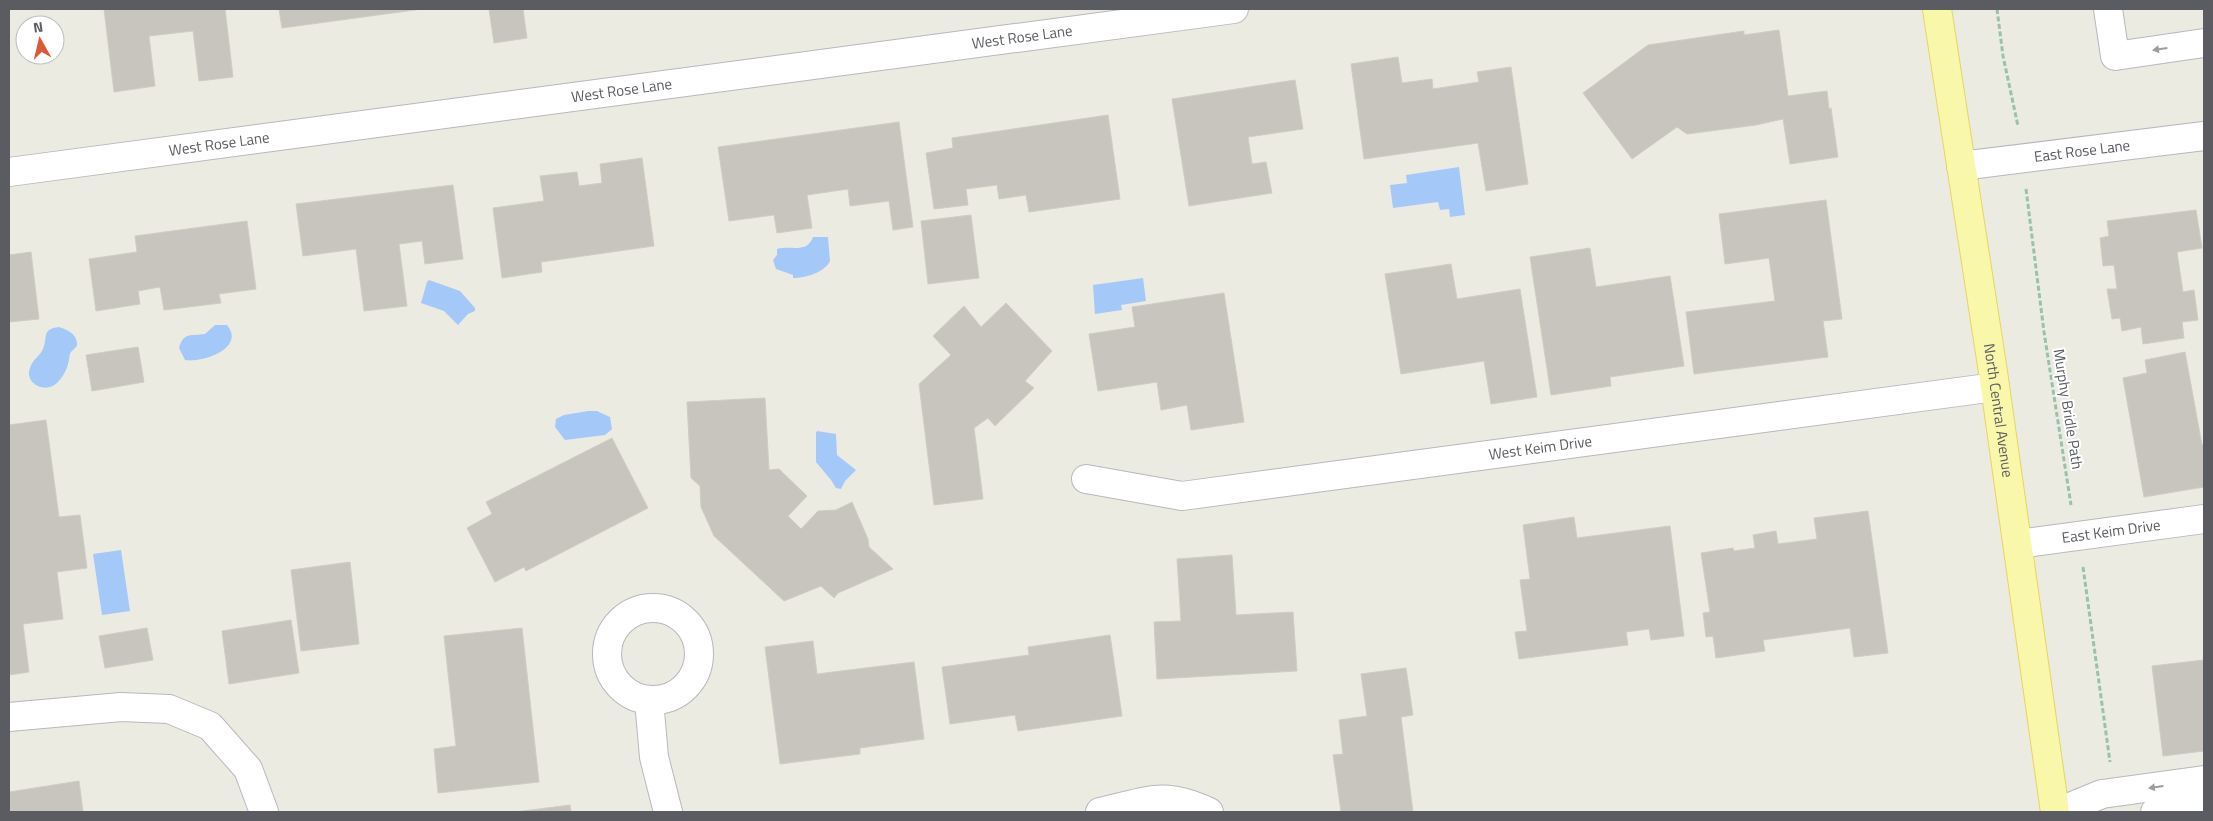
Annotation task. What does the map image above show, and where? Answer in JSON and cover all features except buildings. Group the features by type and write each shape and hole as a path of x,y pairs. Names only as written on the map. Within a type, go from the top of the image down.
{"main road":[{"name":"North Central Avenue","path":"1937,9 1996,387 2056,812"}],"street":[{"name":"West Rose Lane","path":"9,172 1234,9"},
{"path":"2108,9 2115,56 2204,42"},
{"name":"East Rose Lane","path":"1962,166 2204,136"},
{"name":"West Keim Drive","path":"1086,479 1182,496 1996,387"},
{"name":"East Keim Drive","path":"2018,544 2204,519"},
{"path":"649,700 654,757 668,812"},
{"path":"9,716 121,707 169,708 210,726 248,769 264,812"},
{"path":"2056,812 2102,794 2204,780"},
{"path":"1100,812 1157,798 1180,800 1209,812"},
{"path":"2155,812 2204,805"}],"path":[{"name":"Murphy Bridle Path","path":"1997,9 2003,56 2023,158 2044,332 2115,793"}],"water":[{"path":"1459,167 1465,215 1450,217 1449,209 1440,210 1438,202 1393,208 1390,185 1407,183 1406,175"},
{"path":"813,237 828,237 830,261 823,269 808,276 793,278 793,275 776,269 773,260 777,255 777,249 803,247"},
{"path":"1143,278 1146,301 1121,305 1122,310 1095,314 1093,285"},
{"path":"429,280 460,291 475,308 475,311 468,314 458,325 444,311 421,303"},
{"path":"215,325 227,325 231,333 231,341 227,347 202,359 185,360 179,348 183,339 189,336 205,334"},
{"path":"59,327 74,336 77,346 70,353 66,369 57,383 47,388 37,386 30,379 30,368 43,349 47,332"},
{"path":"597,411 610,417 612,429 605,435 565,440 555,427 556,419 564,415"},
{"path":"817,431 836,434 837,455 856,470 845,481 841,489 836,488 816,462"},
{"path":"121,550 130,611 102,615 93,554"}]}
